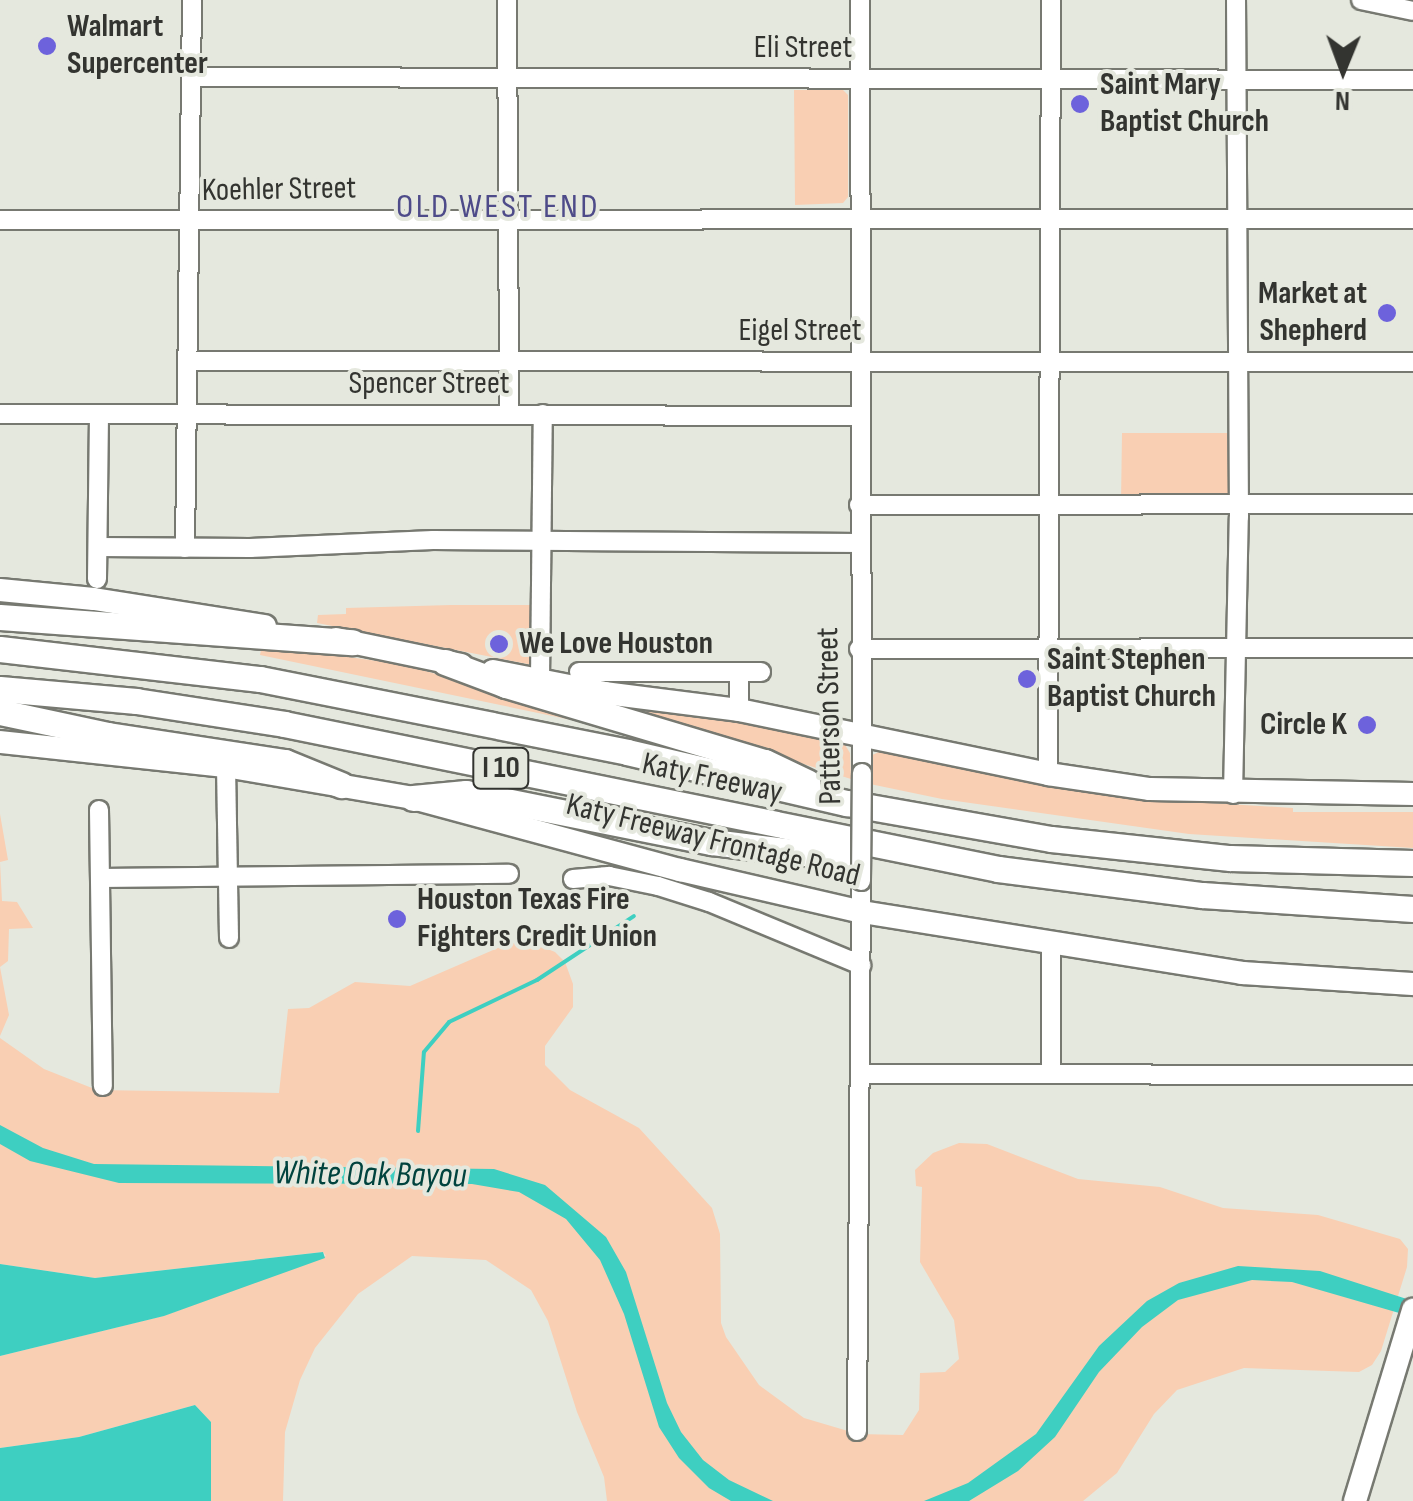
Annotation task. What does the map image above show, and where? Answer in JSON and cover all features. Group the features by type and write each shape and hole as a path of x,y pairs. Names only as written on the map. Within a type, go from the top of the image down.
{"highway":[{"path":"0,617 352,642"},
{"name":"Katy Freeway","path":"0,649 260,679 627,752 847,802 1050,839 1230,858 1413,863"},
{"path":"445,662 506,686 765,762 847,802"},
{"name":"Katy Freeway","path":"0,689 136,701 284,724 907,854 1202,895 1326,907 1413,909"},
{"path":"0,712 108,736 284,762 341,785"},
{"path":"413,798 466,793 730,844 802,854 907,854"}],"main road":[{"path":"0,590 131,605 352,642 540,680 740,710 1048,774 1150,789 1234,794 1413,794"},
{"name":"Katy Freeway Frontage Road","path":"0,742 226,766 413,798 680,870 862,912 1242,973 1413,984"},
{"path":"1355,1501 1413,1310"}],"street":[{"path":"184,548 192,0"},
{"path":"507,0 511,218 508,414"},
{"name":"Patterson Street","path":"857,1431 862,912 860,0"},
{"path":"1048,774 1052,505 1048,361 1050,0"},
{"path":"1234,794 1239,505 1236,0"},
{"path":"1361,0 1413,10"},
{"name":"Eli Street","path":"192,78 1413,80"},
{"name":"Koehler Street","path":"0,220 1413,219"},
{"name":"Eigel Street","path":"187,360 1413,362"},
{"name":"Spencer Street","path":"0,414 859,416"},
{"path":"540,680 543,414"},
{"path":"97,579 99,415"},
{"path":"859,505 1413,504"},
{"path":"98,548 433,540 860,543"},
{"path":"859,648 1413,648"},
{"path":"579,672 761,672"},
{"path":"739,672 740,710"},
{"path":"226,766 228,938"},
{"path":"98,810 103,1086"},
{"path":"100,878 508,874"},
{"path":"573,879 608,876 658,886 710,902 861,965"},
{"path":"1050,1074 1051,942"},
{"path":"860,1074 1413,1075"}],"shaded area":[{"path":"794,90 843,90 848,95 848,197 843,203 795,205"},
{"path":"1122,433 1234,433 1231,495 1121,501"},
{"path":"538,605 533,665 317,623 318,615 346,614 346,608"},
{"path":"262,645 406,665 615,729 260,655"},
{"path":"646,706 842,740 850,753 851,779 646,714"},
{"path":"879,752 1161,800 1293,808 1293,812 1413,812 1413,848 1189,834 942,799 870,784 870,756"},
{"path":"0,814 8,860 0,862"},
{"path":"0,862 2,901 17,902 33,928 9,929 8,961 0,967"},
{"path":"528,941 555,952 565,962 573,984 573,1007 545,1046 545,1065 570,1090 639,1128 712,1208 720,1234 721,1323 726,1337 759,1385 804,1418 858,1434 903,1435 919,1410 920,1373 945,1372 959,1359 954,1320 920,1262 922,1187 916,1186 915,1170 933,1153 959,1143 987,1144 1078,1179 1160,1187 1223,1208 1318,1215 1400,1239 1408,1249 1407,1267 1381,1351 1372,1365 1359,1372 1244,1368 1177,1390 1154,1414 1117,1473 1083,1501 607,1501 604,1477 577,1412 548,1321 531,1290 486,1260 412,1256 358,1294 315,1348 300,1380 285,1432 283,1501 211,1501 211,1422 195,1405 79,1437 0,1448 0,1356 163,1316 326,1256 323,1252 95,1278 0,1264 0,1038 44,1069 97,1090 279,1093 288,1009 309,1008 355,982 410,986 507,944"},
{"path":"0,967 9,1015 0,1036"}],"water":[{"name":"White Oak Bayou","path":"0,1125 43,1148 94,1164 494,1169 545,1185 606,1237 626,1272 667,1403 681,1432 703,1460 729,1480 773,1501 731,1501 709,1488 679,1458 659,1427 624,1314 600,1260 566,1219 519,1192 472,1184 119,1183 30,1161 0,1144"},
{"path":"323,1252 325,1258 164,1316 0,1356 0,1264 95,1278"},
{"path":"1238,1266 1320,1271 1413,1301 1413,1317 1292,1282 1252,1280 1178,1300 1142,1327 1099,1372 1055,1437 1018,1471 969,1501 924,1501 968,1483 1036,1434 1099,1346 1147,1301 1179,1283"},
{"path":"195,1405 211,1422 211,1501 0,1501 0,1448 79,1437"}],"waterway":[{"path":"418,1131 424,1052 449,1022 537,980 634,916"}],"place":[{"name":"Walmart Supercenter","path":"47,46"},
{"name":"Saint Mary Baptist Church","path":"1080,104"},
{"name":"Market at Shepherd","path":"1387,313"},
{"name":"We Love Houston","path":"499,644"},
{"name":"Saint Stephen Baptist Church","path":"1027,679"},
{"name":"Circle K","path":"1367,725"},
{"name":"Houston Texas Fire Fighters Credit Union","path":"397,919"}],"district":[{"name":"OLD WEST END","path":"498,207"}]}
